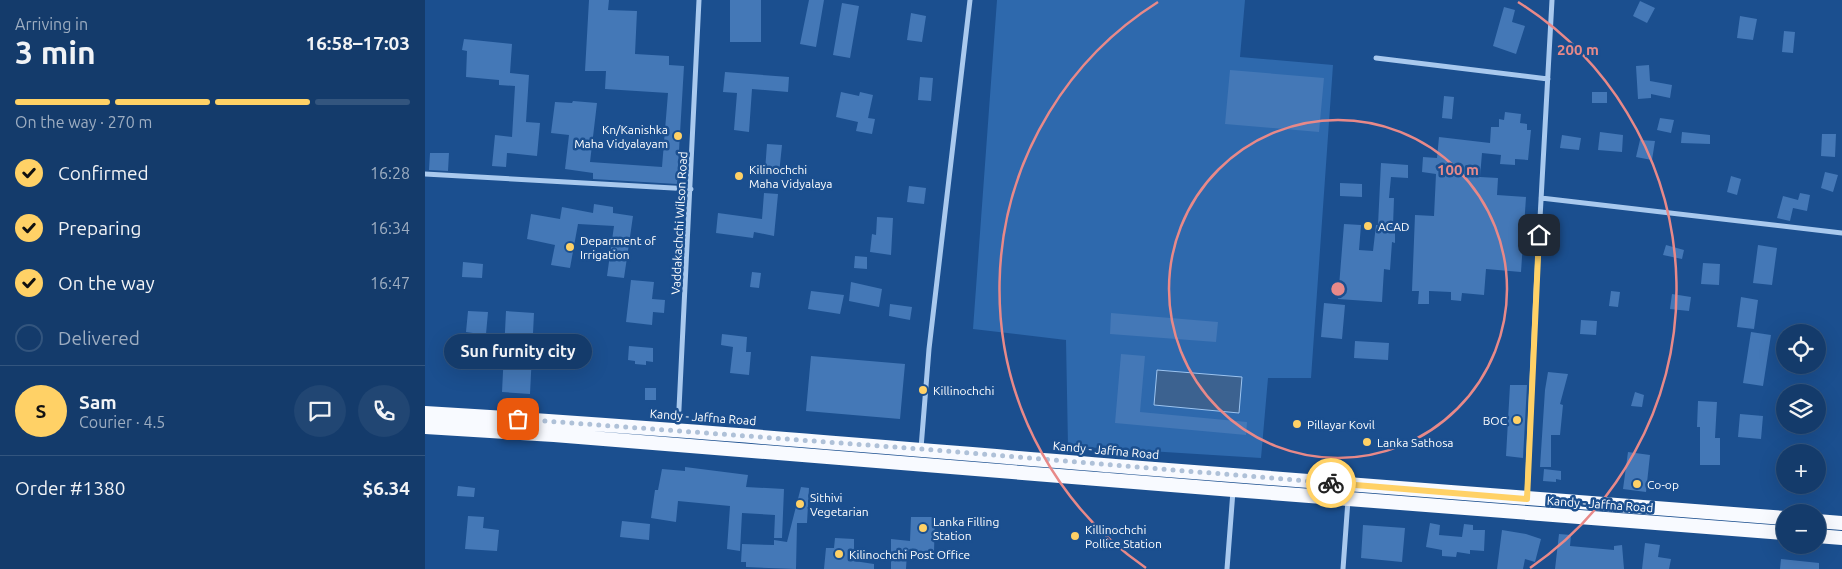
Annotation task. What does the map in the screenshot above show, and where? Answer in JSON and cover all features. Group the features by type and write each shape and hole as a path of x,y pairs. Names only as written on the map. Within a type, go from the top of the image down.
{"highway":[{"name":"Kandy - Jaffna Road","path":"425,413 678,430 1235,476 1776,517"},
{"name":"Kandy - Jaffna Road","path":"425,427 554,435 1348,500 1776,532"},
{"path":"1826,522 1842,523"},
{"path":"1826,537 1842,538"}],"street":[{"name":"Vaddakachchi Wilson Road","path":"677,446 699,0"},
{"path":"921,449 929,348 970,0"},
{"path":"1526,514 1552,0"},
{"path":"1376,58 1548,79"},
{"path":"425,174 691,189"},
{"path":"1541,198 1842,234"},
{"path":"1227,569 1235,476"},
{"path":"1343,569 1348,500"}],"shaded area":[{"path":"997,0 1245,0 1240,57 1333,65 1311,378 1268,378 1261,458 1068,446 1066,340 973,329"},
{"path":"1157,370 1242,377 1239,413 1154,405"}],"building":[{"path":"589,0 609,0 608,10 637,11 635,54 669,56 669,65 684,66 677,184 593,179 593,173 565,169 569,135 551,133 555,102 572,103 573,101 597,103 590,162 662,167 668,93 605,89 606,71 585,71"},
{"path":"730,0 761,0 761,42 730,42"},
{"path":"809,0 824,0 816,47 800,44"},
{"path":"1640,1 1655,8 1647,23 1633,16"},
{"path":"842,3 859,6 850,58 833,55"},
{"path":"1504,7 1515,10 1512,22 1525,26 1516,54 1493,46"},
{"path":"911,13 926,16 922,42 907,40"},
{"path":"1740,16 1757,19 1753,40 1737,38"},
{"path":"1784,31 1795,32 1793,53 1782,52"},
{"path":"464,39 512,44 510,73 529,75 526,122 540,123 537,156 507,153 506,167 492,166 495,135 512,137 515,86 499,85 499,80 466,77 467,51 462,50"},
{"path":"1649,65 1650,81 1672,85 1670,98 1651,94 1651,98 1638,99 1636,66"},
{"path":"1230,70 1324,78 1319,132 1225,124"},
{"path":"725,72 789,77 788,92 752,89 749,132 734,130 737,93 723,92"},
{"path":"920,77 933,78 931,101 918,100"},
{"path":"841,92 859,96 860,92 873,95 868,118 875,119 872,134 856,131 858,122 836,117"},
{"path":"1592,92 1607,92 1607,103 1592,103"},
{"path":"1444,96 1454,97 1452,119 1442,118"},
{"path":"1505,112 1521,114 1520,123 1527,124 1527,130 1531,130 1528,160 1515,159 1515,165 1500,164 1501,155 1482,153 1480,177 1498,178 1497,195 1526,197 1521,272 1486,269 1484,295 1462,293 1461,301 1451,300 1451,292 1429,291 1429,304 1418,304 1419,291 1412,291 1415,215 1434,216 1436,174 1422,172 1423,157 1437,158 1439,137 1490,143 1491,127 1499,127 1499,119 1504,120"},
{"path":"1660,118 1674,120 1671,133 1657,130"},
{"path":"1600,132 1623,135 1622,152 1598,150"},
{"path":"1682,132 1710,135 1710,144 1681,143"},
{"path":"1822,134 1836,134 1835,157 1821,156"},
{"path":"1562,135 1581,138 1579,150 1560,148"},
{"path":"1640,140 1655,141 1652,160 1636,157"},
{"path":"767,144 782,145 779,174 765,171"},
{"path":"430,153 449,153 448,171 429,170"},
{"path":"1381,163 1408,165 1408,178 1391,177 1389,198 1394,198 1393,226 1395,226 1395,243 1392,242 1390,270 1384,269 1382,302 1338,299 1344,224 1361,225 1359,250 1373,251 1376,225 1378,225"},
{"path":"1825,172 1838,175 1833,192 1821,188"},
{"path":"1731,176 1741,179 1737,195 1727,192"},
{"path":"1340,183 1362,184 1362,197 1340,196"},
{"path":"909,186 926,188 924,204 907,202"},
{"path":"764,193 778,194 774,236 754,232 753,238 716,233 718,213 762,219"},
{"path":"1800,193 1810,195 1807,211 1793,208 1790,221 1777,218 1783,196 1798,200"},
{"path":"594,204 613,207 613,213 633,216 624,278 607,276 614,226 578,224 570,268 551,265 555,245 527,239 531,214 560,219 562,207 593,213"},
{"path":"877,217 893,218 891,255 870,252 872,234 876,235"},
{"path":"1666,245 1684,250 1682,259 1663,255"},
{"path":"1758,245 1777,248 1772,285 1753,283"},
{"path":"855,256 867,257 867,269 854,268"},
{"path":"463,262 483,264 482,278 462,277"},
{"path":"1703,263 1720,264 1719,285 1701,284"},
{"path":"752,272 761,273 759,288 750,287"},
{"path":"631,280 654,282 652,299 665,300 664,313 653,312 652,325 626,322"},
{"path":"851,282 882,289 879,307 849,301"},
{"path":"811,291 844,295 840,314 808,309"},
{"path":"1611,291 1620,292 1618,307 1609,306"},
{"path":"1672,294 1691,297 1689,311 1670,309"},
{"path":"1741,297 1758,300 1754,329 1737,327"},
{"path":"1324,303 1345,305 1342,339 1321,337"},
{"path":"890,304 912,307 910,320 889,316"},
{"path":"468,311 488,312 486,334 482,334 482,340 473,339 473,333 466,332"},
{"path":"506,311 534,313 530,394 502,392"},
{"path":"1111,313 1218,322 1216,342 1110,334"},
{"path":"1581,320 1597,321 1596,335 1580,334"},
{"path":"1751,332 1771,335 1763,386 1743,383"},
{"path":"722,334 747,337 746,352 751,352 749,375 730,373 733,347 721,345"},
{"path":"1355,341 1389,343 1388,360 1354,358"},
{"path":"629,346 653,348 653,362 646,361 646,365 635,364 635,361 628,360"},
{"path":"447,348 459,349 459,360 446,359"},
{"path":"1121,354 1145,356 1140,412 1247,422 1246,435 1115,423"},
{"path":"811,356 905,364 900,419 806,411"},
{"path":"1548,372 1568,374 1560,404 1563,405 1560,435 1551,435 1551,467 1540,467 1545,390"},
{"name":"BOC","path":"1510,385 1527,385 1523,458 1506,456"},
{"path":"645,388 656,388 656,400 645,400"},
{"path":"1635,392 1644,395 1642,407 1631,406"},
{"path":"1698,401 1717,402 1715,438 1720,438 1720,465 1700,465 1700,427 1697,427"},
{"path":"1740,414 1763,416 1761,439 1738,437"},
{"path":"1628,452 1650,455 1646,492 1623,489"},
{"path":"685,467 748,475 746,487 784,489 782,538 774,538 775,515 742,513 740,551 727,549 730,506 678,501 676,522 651,518 655,490 658,490 662,469 685,471"},
{"path":"1544,469 1561,471 1561,480 1556,479 1556,482 1543,481"},
{"path":"458,486 475,488 474,497 457,496"},
{"path":"801,487 809,488 807,523 797,523 796,569 746,567 746,562 741,562 742,544 774,545 774,540 787,542"},
{"path":"468,516 484,517 483,528 499,530 497,551 465,549"},
{"name":"Lanka Filling Station","path":"911,517 935,517 934,552 907,552 906,569 891,569 891,539 910,541"},
{"path":"622,521 650,524 649,540 620,537"},
{"path":"1430,523 1440,525 1439,535 1462,537 1464,524 1473,525 1473,530 1485,530 1484,551 1470,550 1470,554 1457,552 1456,557 1442,556 1442,550 1426,547"},
{"path":"1363,525 1405,528 1402,562 1361,558"},
{"path":"1502,530 1541,539 1535,562 1525,559 1523,569 1497,569"},
{"path":"1559,534 1571,535 1570,546 1614,550 1614,546 1622,545 1624,569 1555,569"},
{"name":"Kilinochchi Post Office","path":"835,538 854,539 854,561 874,564 874,569 824,569 826,548 834,548"},
{"path":"1645,543 1660,545 1658,557 1671,559 1669,569 1642,569"},
{"path":"1781,559 1819,563 1819,569 1780,569"}],"way so far":[{"path":"518,419 921,449 1331,483"}],"place":[{"name":"Kn/Kanishka Maha Vidyalayam","path":"678,136"},
{"name":"Kilinochchi Maha Vidyalaya","path":"739,176"},
{"name":"ACAD","path":"1368,226"},
{"name":"Deparment of Irrigation","path":"570,247"},
{"name":"Killinochchi","path":"923,390"},
{"name":"Sun furnity city","path":"518,419"},
{"name":"BOC","path":"1517,420"},
{"name":"Pillayar Kovil","path":"1297,424"},
{"name":"Lanka Sathosa","path":"1367,442"},
{"name":"Co-op","path":"1637,484"},
{"name":"Sithivi Vegetarian","path":"800,504"},
{"name":"Lanka Filling Station","path":"923,528"},
{"name":"Killinochchi Pollice Station","path":"1075,536"},
{"name":"Kilinochchi Post Office","path":"839,554"}],"route":[{"path":"1331,483 1527,499 1539,235"}]}
